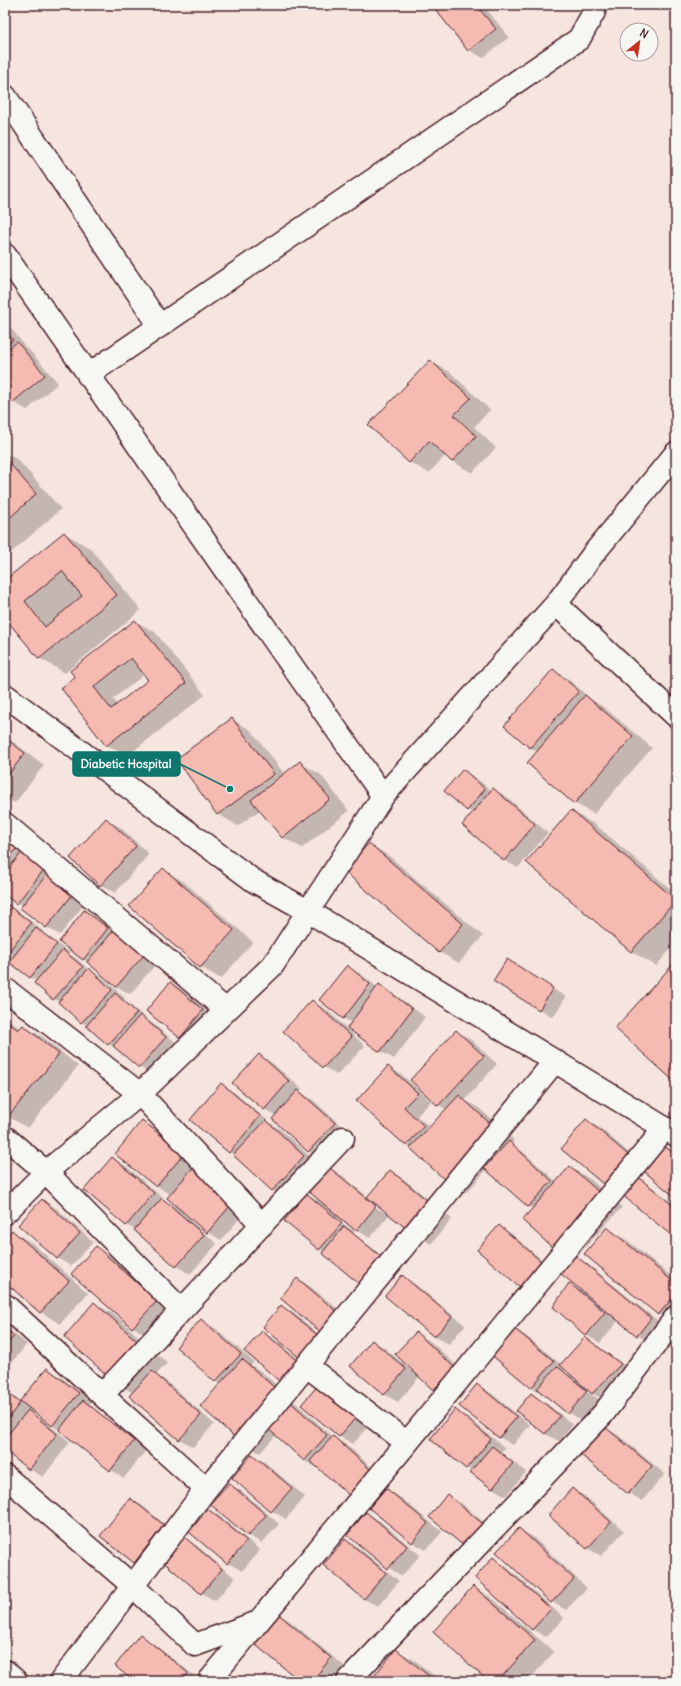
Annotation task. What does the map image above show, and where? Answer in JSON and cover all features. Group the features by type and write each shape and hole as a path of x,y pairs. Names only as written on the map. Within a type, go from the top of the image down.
{"street":[{"path":"88,375 578,39 594,12 592,5"},
{"path":"5,96 160,326"},
{"path":"5,255 382,796"},
{"path":"5,1213 46,1172 140,1094 273,965 382,796 556,604 594,554 676,454"},
{"path":"556,604 676,716"},
{"path":"5,695 254,881 308,911 670,1131 209,1681"},
{"path":"5,824 226,1010"},
{"path":"5,989 140,1094 262,1225"},
{"path":"61,1681 206,1489 555,1061"},
{"path":"5,1137 46,1172 181,1310"},
{"path":"102,1395 343,1138"},
{"path":"5,1305 206,1489"},
{"path":"348,1681 603,1414 676,1317"},
{"path":"307,1366 407,1443"},
{"path":"5,1476 133,1586 195,1644 259,1622"},
{"path":"5,1671 16,1681"}],"building":[{"path":"432,5 476,5 496,29 468,51"},
{"path":"5,329 13,340 5,345"},
{"path":"17,342 45,375 12,403 5,395 5,352"},
{"path":"430,360 471,398 454,415 476,436 452,462 429,441 409,463 368,425"},
{"path":"5,458 36,494 5,522"},
{"path":"64,532 117,595 39,659 5,618 5,580"},
{"path":"62,571 82,596 45,627 25,601"},
{"path":"135,620 186,683 106,746 61,688 75,677 70,671","holes":["131,658 148,680 111,709 94,687"]},
{"path":"553,669 579,691 530,748 504,726"},
{"path":"585,695 633,736 574,804 527,763"},
{"path":"232,718 274,774 217,815 176,759"},
{"path":"5,738 25,753 5,779"},
{"path":"300,761 330,799 282,838 251,800"},
{"path":"463,769 485,789 467,811 444,791"},
{"path":"493,788 535,824 504,861 462,825"},
{"path":"571,810 676,900 631,952 526,862"},
{"path":"106,818 136,846 100,886 70,858"},
{"path":"5,836 18,847 5,861"},
{"path":"369,843 463,924 439,953 344,871"},
{"path":"22,852 44,870 16,904 5,895 5,873"},
{"path":"163,868 234,930 200,968 129,906"},
{"path":"48,873 73,894 46,928 20,908"},
{"path":"8,905 31,923 5,956 5,909"},
{"path":"84,910 108,928 83,960 59,942"},
{"path":"36,928 57,944 30,978 9,962"},
{"path":"114,930 143,956 116,987 87,962"},
{"path":"63,950 83,967 53,1000 34,983"},
{"path":"507,959 553,988 539,1010 493,981"},
{"path":"676,961 676,1083 615,1028"},
{"path":"347,965 370,984 343,1019 319,1000"},
{"path":"89,968 112,990 81,1023 58,1002"},
{"path":"170,982 203,1010 180,1038 146,1011"},
{"path":"379,984 412,1009 380,1052 347,1028"},
{"path":"115,993 137,1013 108,1045 86,1026"},
{"path":"312,1000 352,1037 323,1068 283,1031"},
{"path":"140,1015 166,1037 139,1068 113,1046"},
{"path":"5,1020 18,1030 23,1025 59,1054 7,1118 5,1116"},
{"path":"456,1030 484,1056 438,1106 410,1080"},
{"path":"259,1054 289,1081 264,1110 232,1083"},
{"path":"388,1066 418,1093 404,1107 424,1126 406,1146 356,1101"},
{"path":"221,1083 260,1116 229,1153 190,1120"},
{"path":"298,1090 335,1123 308,1152 272,1119"},
{"path":"459,1095 495,1128 446,1181 410,1148"},
{"path":"586,1119 633,1159 608,1188 561,1149"},
{"path":"142,1120 184,1154 156,1187 115,1154"},
{"path":"266,1120 304,1156 272,1191 233,1155"},
{"path":"509,1141 552,1181 528,1207 484,1168"},
{"path":"659,1142 676,1155 676,1198 639,1167"},
{"path":"112,1157 154,1193 126,1226 84,1190"},
{"path":"196,1164 237,1198 207,1233 167,1198"},
{"path":"570,1166 602,1195 554,1249 522,1220"},
{"path":"329,1167 376,1206 356,1231 308,1191"},
{"path":"390,1170 439,1210 417,1237 367,1197"},
{"path":"637,1176 676,1208 676,1232 672,1236 621,1194"},
{"path":"306,1193 342,1223 319,1250 284,1221"},
{"path":"162,1198 204,1235 176,1267 134,1230"},
{"path":"42,1199 80,1233 57,1259 18,1225"},
{"path":"499,1225 543,1263 521,1288 477,1250"},
{"path":"344,1226 385,1260 363,1287 322,1253"},
{"path":"607,1227 676,1284 676,1294 658,1315 584,1254"},
{"path":"12,1230 69,1281 40,1313 5,1282 5,1238"},
{"path":"96,1246 157,1301 132,1328 71,1274"},
{"path":"575,1255 651,1318 637,1336 560,1273"},
{"path":"402,1275 452,1317 434,1337 385,1296"},
{"path":"297,1278 342,1316 325,1336 280,1298"},
{"path":"569,1283 605,1312 586,1336 553,1307"},
{"path":"94,1302 148,1351 118,1385 64,1337"},
{"path":"281,1305 321,1338 302,1360 263,1327"},
{"path":"201,1319 241,1354 215,1382 176,1347"},
{"path":"511,1326 554,1361 531,1388 489,1353"},
{"path":"5,1329 14,1336 5,1346"},
{"path":"262,1331 300,1363 283,1384 244,1351"},
{"path":"416,1332 455,1368 433,1390 395,1354"},
{"path":"585,1337 621,1364 592,1394 560,1365"},
{"path":"372,1340 406,1369 384,1395 350,1366"},
{"path":"242,1359 283,1395 240,1442 200,1406"},
{"path":"557,1366 587,1391 568,1414 537,1389"},
{"path":"47,1368 79,1393 52,1426 20,1401"},
{"path":"152,1371 201,1415 179,1440 129,1396"},
{"path":"320,1383 358,1415 339,1437 301,1405"},
{"path":"477,1384 517,1417 499,1438 459,1406"},
{"path":"5,1391 20,1403 5,1422"},
{"path":"531,1393 560,1416 545,1434 516,1411"},
{"path":"287,1399 327,1435 304,1461 264,1425"},
{"path":"83,1400 134,1441 110,1471 59,1430"},
{"path":"455,1409 491,1439 466,1469 430,1439"},
{"path":"28,1410 57,1434 29,1470 5,1451 5,1438"},
{"path":"604,1426 652,1466 628,1494 580,1454"},
{"path":"333,1436 372,1471 350,1496 310,1461"},
{"path":"492,1446 513,1463 492,1489 470,1472"},
{"path":"252,1454 292,1488 271,1512 232,1478"},
{"path":"229,1483 266,1515 248,1536 210,1504"},
{"path":"386,1488 428,1523 412,1543 369,1508"},
{"path":"572,1488 611,1522 587,1549 548,1515"},
{"path":"447,1494 483,1524 465,1547 429,1517"},
{"path":"130,1498 164,1525 134,1563 100,1536"},
{"path":"208,1509 247,1541 227,1564 189,1532"},
{"path":"366,1512 407,1546 388,1569 347,1535"},
{"path":"519,1528 574,1579 551,1603 496,1552"},
{"path":"182,1535 222,1569 201,1594 161,1560"},
{"path":"345,1539 386,1573 364,1599 323,1565"},
{"path":"493,1557 551,1609 532,1630 475,1578"},
{"path":"473,1586 535,1640 498,1681 488,1681 433,1632"},
{"path":"276,1612 331,1658 312,1681 300,1681 252,1642"},
{"path":"140,1634 188,1673 182,1681 133,1681 115,1666"},
{"path":"396,1649 435,1681 370,1681"}],"place":[{"name":"Diabetic Hospital","path":"230,789"}]}
